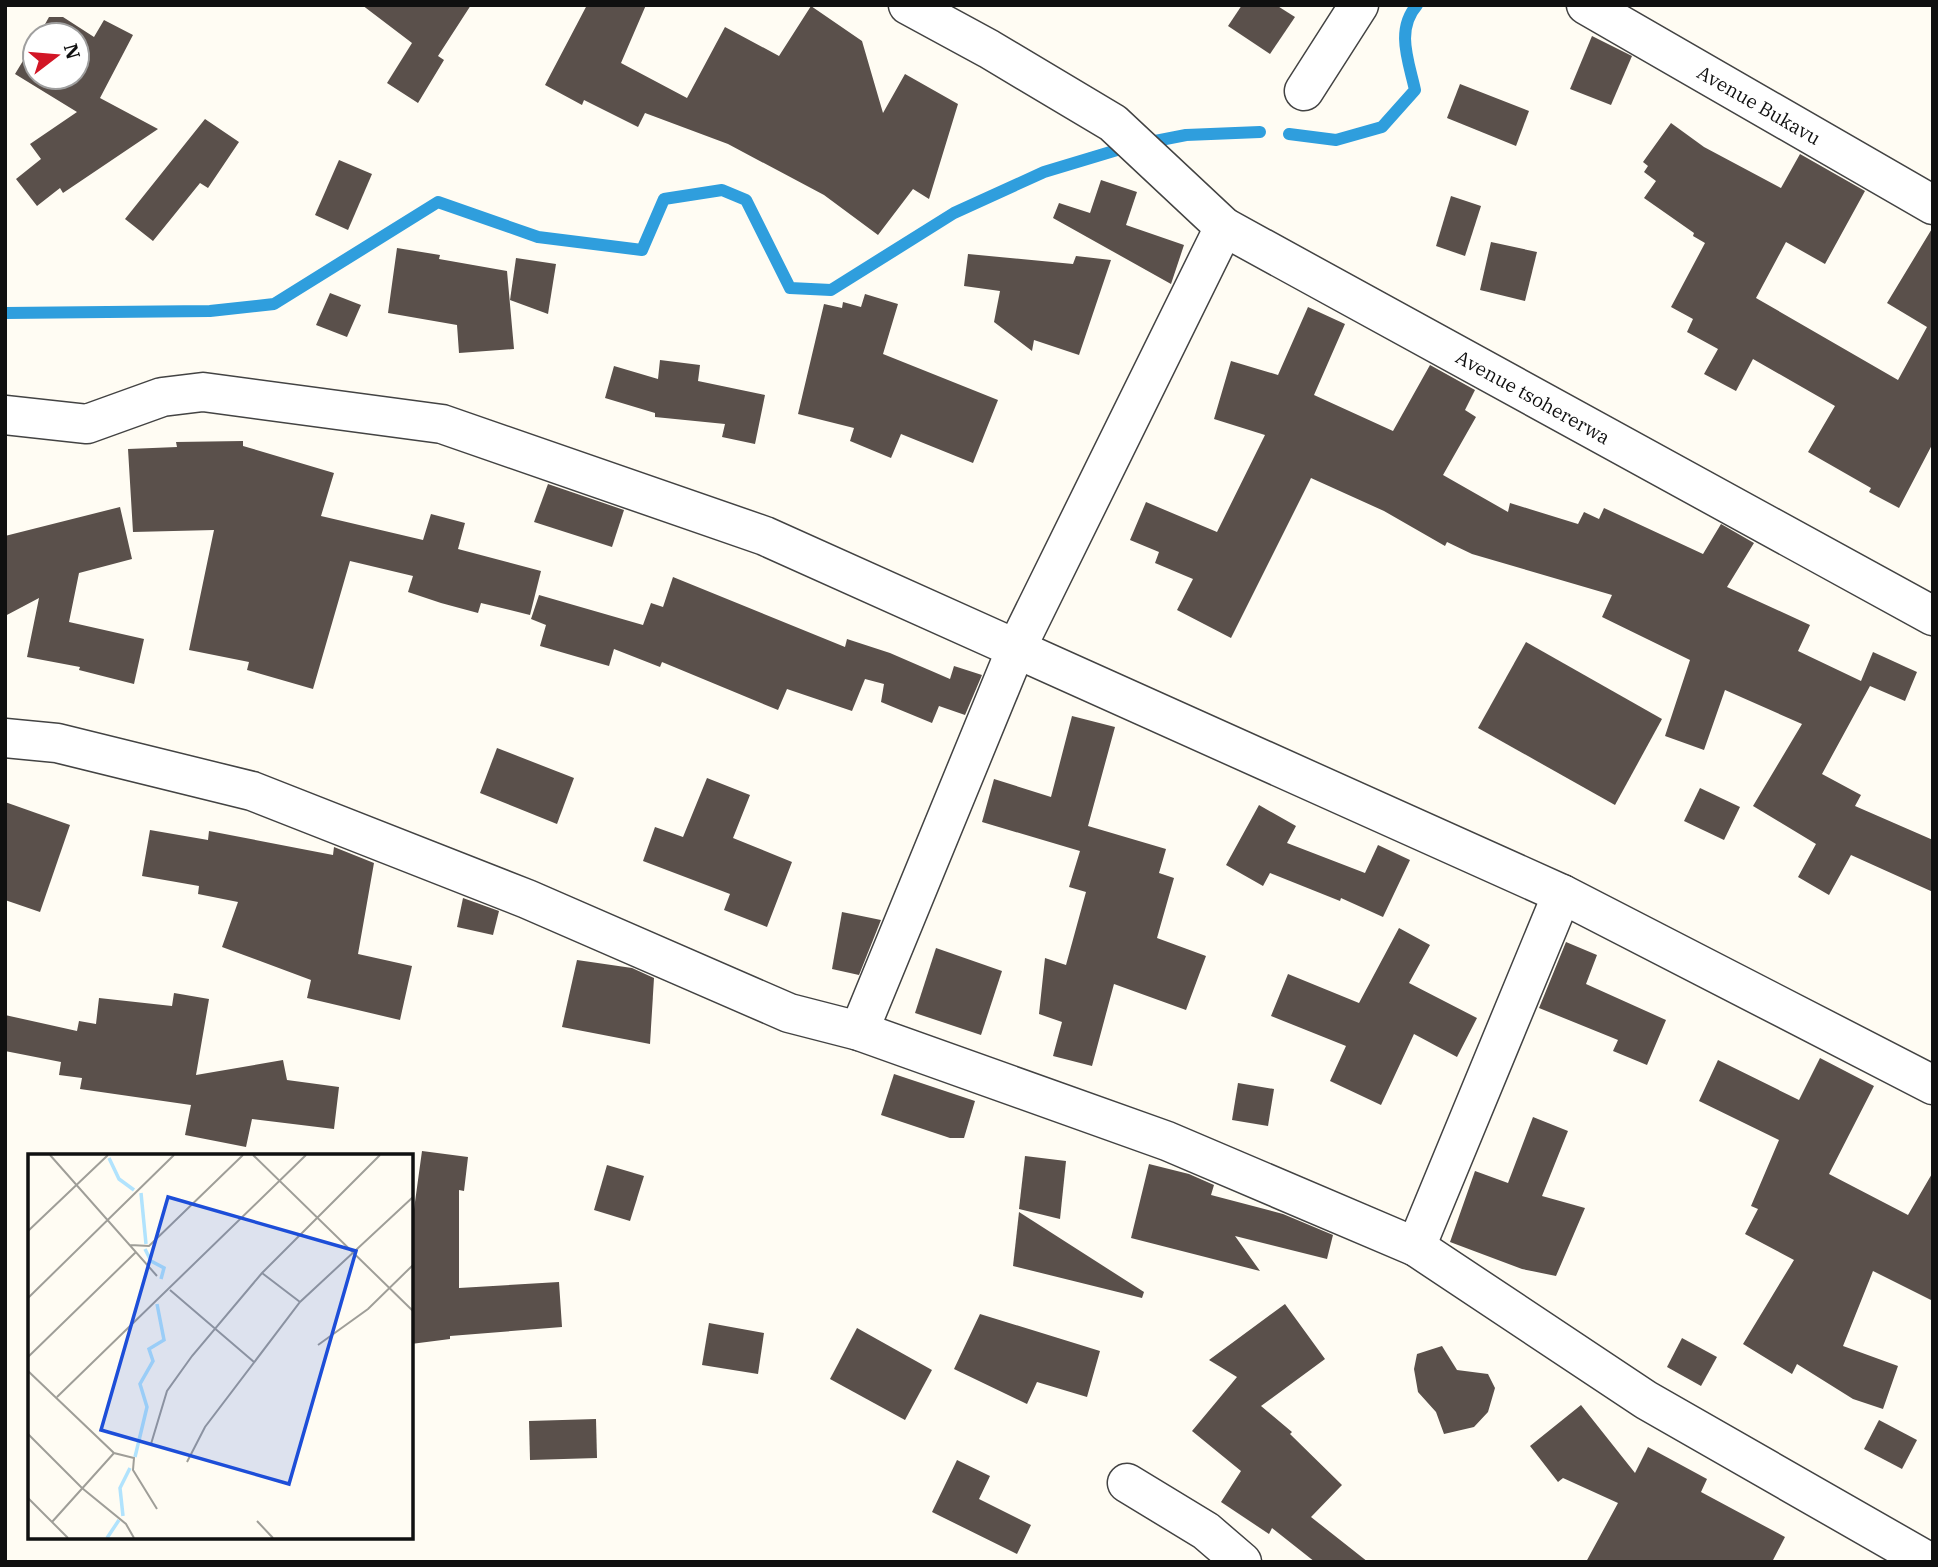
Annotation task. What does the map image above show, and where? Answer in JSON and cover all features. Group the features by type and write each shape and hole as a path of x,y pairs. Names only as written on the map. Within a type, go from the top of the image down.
{"street":[{"name":"Avenue tsohererwa","path":"908,5 1122,130 1224,227 1933,616"},
{"path":"1304,91 1359,5"},
{"name":"Avenue Bukavu","path":"1586,5 1933,205"},
{"path":"859,1031 1016,649 1224,227"},
{"path":"5,415 87,424 162,397 203,393 442,424 765,536 1562,894 1933,1085"},
{"path":"5,738 57,743 252,791 527,899 789,1013 859,1031 1167,1141 1416,1247 1646,1400 1926,1554"},
{"path":"1416,1247 1562,894"},
{"path":"1127,1483 1206,1531 1242,1562"}],"building":[{"path":"362,5 471,5 438,56 444,60 418,103 387,83 412,43"},
{"path":"587,5 646,5 621,63 687,98 725,27 779,56 811,6 862,41 883,113 905,74 958,104 929,199 913,189 878,235 824,195 728,144 645,113 638,127 584,100 582,105 545,85"},
{"path":"1242,5 1276,5 1295,17 1270,54 1228,26"},
{"path":"49,17 63,17 69,21 47,21"},
{"path":"104,20 133,35 100,98 158,129 63,193 60,188 37,206 16,179 41,159 30,144 77,112 43,91 91,91 91,35 94,37"},
{"path":"1592,36 1632,56 1611,105 1570,89"},
{"path":"21,64 21,78 15,74"},
{"path":"1460,84 1529,111 1516,146 1447,118"},
{"path":"205,119 239,142 208,188 200,183 153,241 125,219"},
{"path":"1671,123 1704,147 1781,188 1800,154 1865,191 1825,264 1786,242 1756,298 1898,380 1927,327 1887,303 1933,227 1933,443 1899,508 1869,492 1871,488 1808,452 1835,406 1753,359 1736,391 1704,374 1718,349 1687,332 1693,319 1671,307 1705,243 1644,198 1656,181 1644,172 1648,166 1643,162"},
{"path":"339,160 372,174 348,230 315,215"},
{"path":"1101,180 1137,192 1126,225 1184,245 1171,284 1053,218 1059,203 1090,213"},
{"path":"1451,196 1481,206 1465,256 1436,246"},
{"path":"1491,242 1537,252 1525,301 1480,290"},
{"path":"397,248 440,255 439,259 507,271 514,349 459,353 457,325 388,313"},
{"path":"968,254 1073,264 1076,256 1111,260 1079,355 1034,340 1032,351 994,322 1000,291 964,286"},
{"path":"516,258 556,264 548,314 510,300"},
{"path":"330,293 361,305 347,337 316,325"},
{"path":"865,294 898,304 883,354 998,400 973,463 901,434 891,458 850,441 854,428 798,414 824,304 842,308 843,302 861,307"},
{"path":"1308,307 1345,324 1314,395 1393,431 1430,365 1475,390 1465,410 1476,417 1443,475 1508,512 1510,503 1578,524 1584,512 1599,519 1604,508 1703,554 1721,524 1754,543 1727,587 1810,625 1798,651 1861,681 1873,652 1917,672 1905,701 1870,686 1822,774 1861,795 1855,806 1933,840 1933,892 1851,855 1829,895 1798,877 1816,844 1753,806 1802,724 1725,690 1704,750 1665,736 1690,660 1602,617 1612,595 1472,554 1447,542 1445,546 1384,511 1311,478 1231,638 1177,610 1193,579 1155,563 1159,552 1130,540 1146,502 1217,532 1265,435 1214,419 1231,361 1278,375"},
{"path":"660,360 700,365 698,381 765,395 755,444 722,437 725,424 655,417 655,413 605,398 614,366 658,379"},
{"path":"243,441 243,446 334,473 321,516 423,540 431,514 465,523 458,549 541,571 530,615 481,603 478,613 441,603 408,592 413,576 350,561 313,689 247,670 249,662 189,650 214,530 133,532 128,449 177,447 176,442"},
{"path":"548,484 624,510 612,547 534,522"},
{"path":"120,507 132,559 79,573 69,622 144,639 134,684 79,670 80,667 27,657 39,598 5,616 5,536"},
{"path":"673,577 845,647 847,639 890,653 950,679 954,666 982,675 965,715 939,706 932,723 881,702 884,684 865,679 852,711 787,689 778,710 662,662 660,667 614,649 609,666 540,646 546,625 531,619 539,595 643,625 651,603 663,607"},
{"path":"1526,642 1662,719 1615,805 1478,728"},
{"path":"1072,716 1115,727 1088,826 1166,849 1159,873 1174,878 1157,938 1206,956 1186,1010 1114,984 1092,1066 1053,1056 1062,1022 1039,1014 1045,958 1066,965 1086,892 1069,887 1080,851 982,822 994,779 1051,797"},
{"path":"497,748 574,778 557,824 480,793"},
{"path":"707,778 750,795 733,838 792,862 767,927 724,910 730,894 643,861 655,827 683,837"},
{"path":"1700,788 1740,807 1724,840 1684,821"},
{"path":"5,802 70,825 40,912 5,900"},
{"path":"1259,805 1296,826 1287,843 1365,873 1378,845 1410,860 1383,917 1341,898 1340,901 1270,873 1263,886 1226,865"},
{"path":"150,830 208,840 209,831 333,855 334,847 374,863 358,954 412,966 400,1020 307,998 311,980 222,947 238,902 198,894 199,886 142,876"},
{"path":"463,898 499,911 493,935 457,927"},
{"path":"842,912 881,920 859,975 832,969"},
{"path":"1399,928 1430,945 1409,983 1477,1018 1457,1057 1414,1034 1381,1105 1330,1081 1346,1046 1271,1016 1288,974 1359,1003"},
{"path":"1566,942 1597,955 1586,984 1666,1020 1647,1065 1613,1051 1618,1040 1539,1008"},
{"path":"936,948 1002,971 981,1035 915,1013"},
{"path":"577,960 632,968 654,978 650,1044 562,1027"},
{"path":"174,993 209,999 196,1075 283,1060 287,1080 339,1087 334,1129 252,1119 246,1147 185,1135 191,1105 80,1089 82,1078 59,1075 61,1062 5,1051 5,1015 77,1031 79,1021 96,1024 99,998 172,1006"},
{"path":"1820,1058 1874,1086 1829,1174 1908,1215 1933,1172 1933,1301 1873,1271 1843,1346 1898,1366 1883,1409 1853,1399 1797,1364 1792,1374 1743,1344 1794,1260 1745,1234 1758,1209 1751,1206 1779,1140 1699,1101 1718,1060 1799,1100"},
{"path":"894,1074 975,1101 964,1138 950,1138 881,1115"},
{"path":"1238,1083 1274,1089 1268,1126 1232,1120"},
{"path":"1533,1117 1568,1131 1542,1196 1585,1208 1556,1276 1522,1269 1450,1242 1475,1171 1508,1183"},
{"path":"422,1151 468,1157 464,1191 459,1190 459,1288 559,1282 562,1327 450,1336 450,1339 413,1344 413,1216"},
{"path":"1025,1156 1066,1161 1060,1219 1019,1209"},
{"path":"1149,1164 1189,1174 1214,1185 1211,1195 1283,1214 1333,1235 1327,1259 1235,1236 1260,1271 1131,1238"},
{"path":"607,1165 644,1176 630,1221 594,1210"},
{"path":"1019,1212 1144,1292 1142,1298 1013,1266"},
{"path":"1285,1304 1325,1359 1261,1406 1292,1432 1290,1434 1342,1485 1311,1517 1368,1562 1315,1562 1272,1528 1269,1534 1221,1502 1241,1471 1192,1431 1237,1377 1209,1360"},
{"path":"980,1314 1100,1351 1087,1397 1037,1382 1027,1404 954,1369"},
{"path":"709,1323 764,1333 758,1374 702,1365"},
{"path":"857,1328 932,1370 905,1420 830,1379"},
{"path":"1682,1338 1717,1357 1701,1386 1667,1367"},
{"path":"1442,1346 1457,1370 1488,1374 1495,1388 1488,1412 1474,1427 1444,1434 1436,1412 1418,1392 1414,1369 1417,1354"},
{"path":"1581,1405 1635,1473 1648,1447 1707,1479 1701,1492 1785,1537 1772,1562 1586,1562 1618,1503 1563,1478 1558,1482 1530,1446"},
{"path":"596,1419 597,1458 530,1460 529,1421"},
{"path":"1879,1420 1917,1440 1902,1469 1864,1449"},
{"path":"957,1460 990,1476 979,1499 1031,1525 1017,1554 932,1512"}],"waterway":[{"path":"1289,134 1336,140 1382,127 1415,90 1405,35 1410,15 1417,5"},
{"path":"1145,143 1186,135 1260,132"},
{"path":"5,313 210,311 274,304 438,202 538,237 642,250 664,199 722,190 746,200 790,288 831,290 954,213 1044,172 1127,147"}]}
